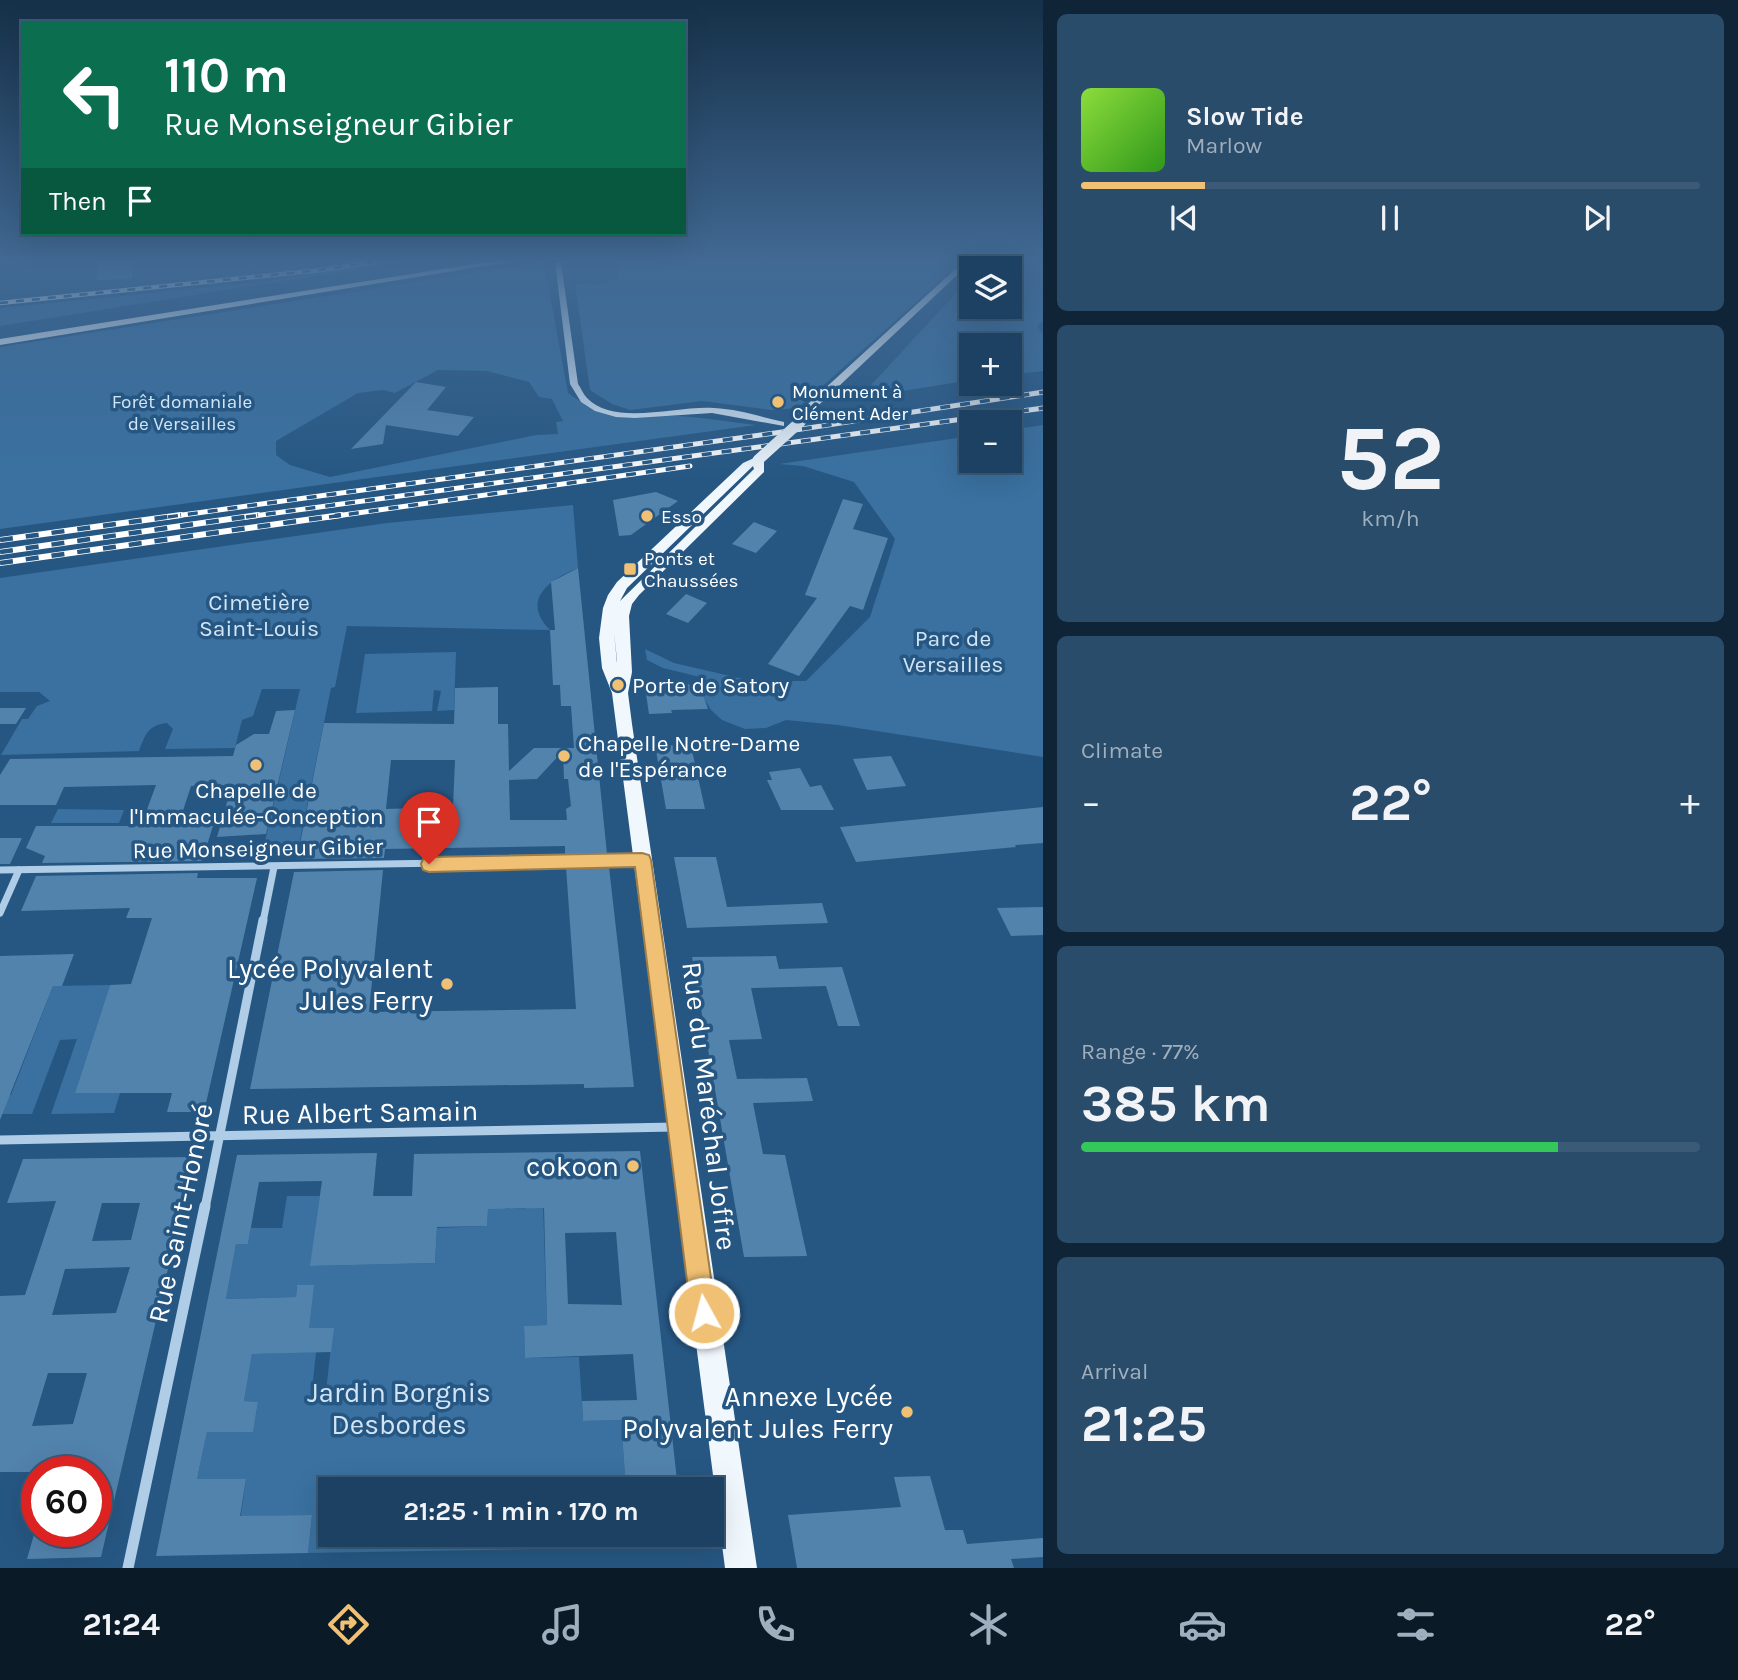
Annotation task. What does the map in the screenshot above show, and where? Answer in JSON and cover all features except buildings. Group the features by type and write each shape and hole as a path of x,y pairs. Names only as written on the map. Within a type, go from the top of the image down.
{"highway":[{"path":"0,342 43,335"}],"main road":[{"path":"801,421 802,416 889,335"},
{"path":"801,421 816,414 900,335"},
{"name":"Rue du Maréchal Joffre","path":"741,1568 620,693 626,680 622,621 624,606 634,592 760,470 758,460 801,421"}],"street":[{"path":"568,335 574,384 582,399 590,405 621,415 710,410 781,424"},
{"name":"Rue Monseigneur Gibier","path":"0,870 642,860"},
{"name":"Rue Saint-Honoré","path":"128,1568 220,1138 274,867"},
{"path":"0,913 19,870"},
{"name":"Rue Albert Samain","path":"0,1140 220,1138 680,1127"}],"green space":[{"name":"Forêt domaniale de Versailles","path":"76,335 557,335 568,393 596,409 620,415 685,417 756,425 0,529 0,347","holes":["438,370 487,371 529,382 539,397 552,399 563,421 556,422 558,434 536,435 330,477 290,465 276,455 276,441 358,393 383,390 395,393"]},
{"path":"582,335 879,335 798,408 771,410 702,401 630,410 612,404 590,390"},
{"path":"917,335 959,335 959,382 859,398"},
{"path":"1022,335 1043,335 1043,371 1022,374"},
{"name":"Parc de Versailles","path":"1043,425 1043,757 838,725 786,720 766,728 745,729 722,720 711,710 701,694 700,677 663,668 647,660 645,649 674,663 752,681 806,681 870,617 895,539 854,482 803,466 779,464 959,438 959,473 1022,473 1022,428"},
{"name":"Cimetière Saint-Louis","path":"573,505 578,568 549,585 538,600 541,619 550,630 347,626 335,687 331,688 298,850 263,850 300,689 262,689 253,716 242,720 235,748 165,749 173,729 167,723 155,726 148,732 139,751 1,755 22,719 28,719 37,706 50,701 39,692 0,692 0,578 387,523"},
{"path":"456,652 454,710 437,711 441,691 434,690 432,711 356,713 365,654"},
{"path":"58,809 124,810 119,823 51,823"},
{"path":"110,985 75,1093 120,1093 114,1113 51,1114 77,1039 60,1040 32,1114 0,1114 0,1095 11,1095 53,986"},
{"name":"Jardin Borgnis Desbordes","path":"287,1196 320,1196 311,1266 435,1263 437,1228 487,1226 488,1204 501,1204 506,1209 525,1209 530,1203 543,1203 547,1325 524,1326 525,1358 579,1357 583,1421 621,1420 625,1477 318,1477 318,1547 588,1548 308,1553 312,1515 257,1516 239,1528 246,1480 197,1479 207,1432 253,1431 258,1402 244,1401 252,1354 316,1352 311,1400 325,1401 333,1328 309,1328 297,1285 296,1297 226,1299 236,1244 248,1244 251,1228 282,1228"}],"railway":[{"path":"168,517 782,432 1043,392"},
{"path":"246,517 1043,408"},
{"path":"329,517 690,466"},
{"path":"0,540 181,515"},
{"path":"0,552 258,515"},
{"path":"0,563 341,515"}],"place":[{"name":"Monument à Clément Ader","path":"778,402"},
{"name":"Esso","path":"647,516"},
{"name":"Ponts et Chaussées","path":"630,569"},
{"name":"Porte de Satory","path":"618,685"},
{"name":"Chapelle Notre-Dame de l'Espérance","path":"564,756"},
{"name":"Chapelle de l'Immaculée-Conception","path":"256,765"},
{"name":"Lycée Polyvalent Jules Ferry","path":"447,984"},
{"name":"cokoon","path":"633,1166"},
{"name":"Annexe Lycée Polyvalent Jules Ferry","path":"907,1412"}],"route":[{"path":"429,864 642,860 704,1313"}]}
